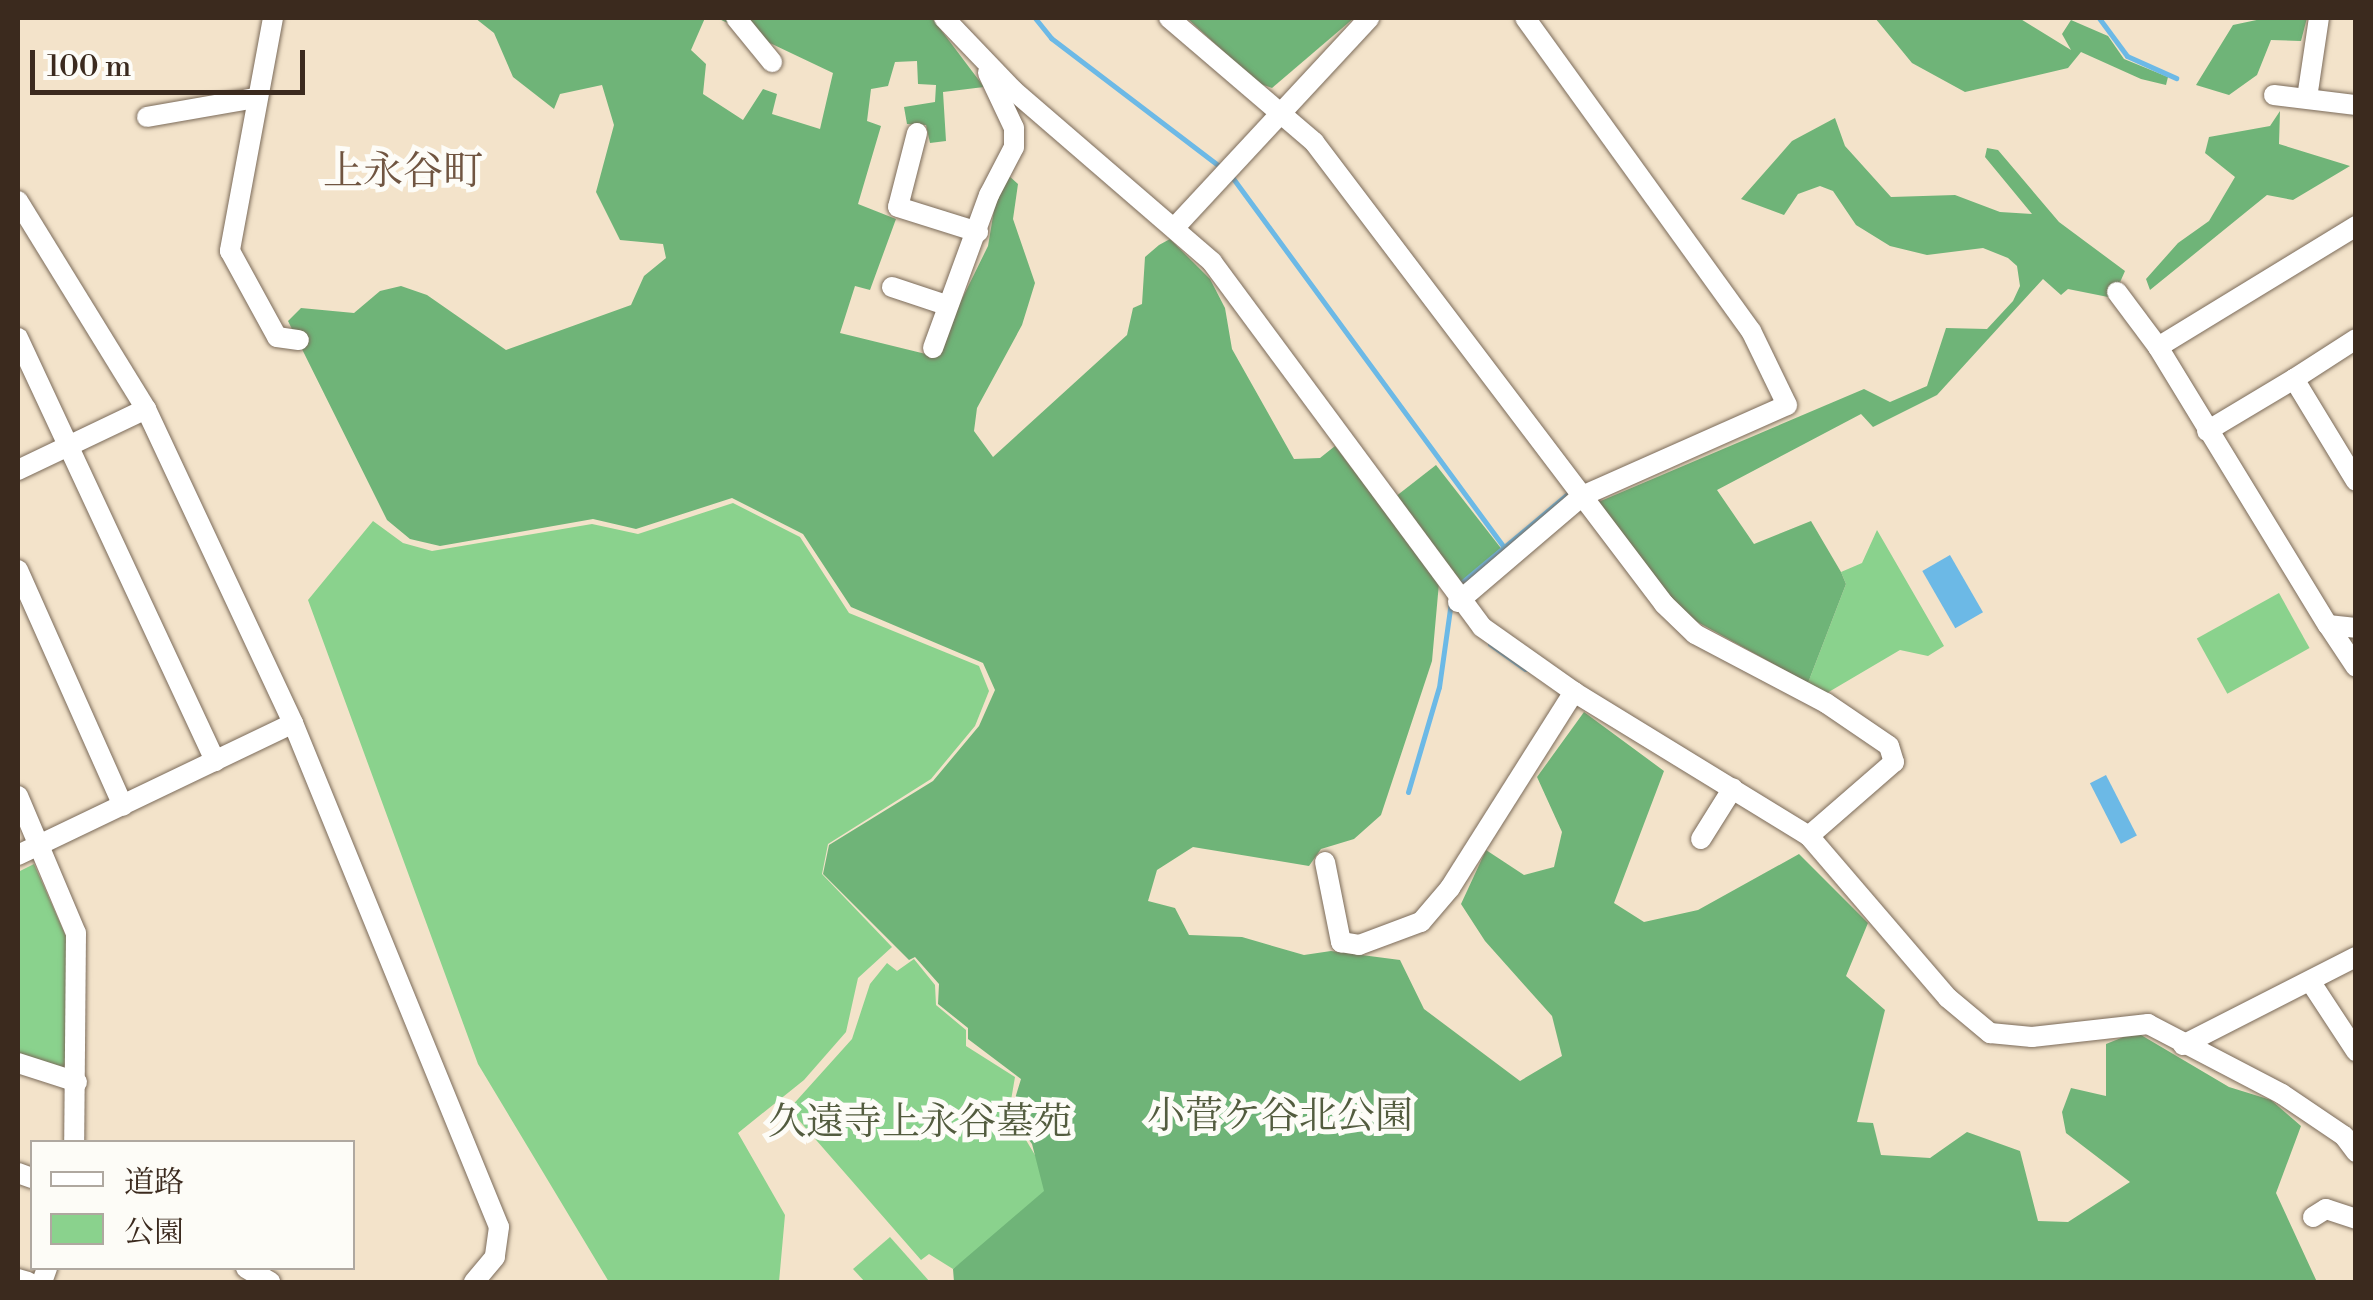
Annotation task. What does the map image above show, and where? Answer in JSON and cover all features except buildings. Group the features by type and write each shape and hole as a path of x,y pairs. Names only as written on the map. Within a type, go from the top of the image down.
{"street":[{"path":"273,18 230,252 277,337 299,340"},
{"path":"736,18 772,62"},
{"path":"944,18 982,60 1176,226 1212,262 1455,597 1508,648 1809,836 1948,998 1990,1033 2032,1037 2132,1022 2282,1094 2352,1139"},
{"path":"1169,18 1314,142 1634,570 1695,634 1826,703 1889,746 1894,762 1809,836"},
{"path":"1176,226 1277,112 1369,18"},
{"path":"1455,597 1582,496 1787,405 1751,331 1525,18"},
{"path":"2307,98 2319,18"},
{"path":"933,348 946,305 1014,146 1014,128 982,60"},
{"path":"2274,96 2356,105"},
{"path":"147,117 256,98"},
{"path":"917,133 898,207 978,232"},
{"path":"18,200 146,409 293,723 500,1227 495,1257 474,1282"},
{"path":"2158,348 2356,226"},
{"path":"892,287 946,305"},
{"path":"2117,292 2158,348 2356,667"},
{"path":"18,338 215,761"},
{"path":"2207,431 2356,339"},
{"path":"2294,379 2356,481"},
{"path":"18,470 146,409"},
{"path":"18,570 122,806"},
{"path":"2328,625 2356,628"},
{"path":"1325,862 1341,942 1360,945 1420,922 1450,888 1574,692"},
{"path":"18,855 293,723"},
{"path":"1701,839 1733,788"},
{"path":"18,796 76,933 74,1140"},
{"path":"2183,1045 2356,958"},
{"path":"2310,981 2356,1051"},
{"path":"18,1063 76,1082"},
{"path":"2313,1217 2326,1209 2356,1219"},
{"path":"18,1279 28,1282"}],"green space":[{"name":"小菅ケ谷北公園","path":"475,18 705,18 691,50 706,64 703,94 743,120 763,89 777,94 772,114 820,129 833,73 717,18 932,18 984,87 943,92 946,141 930,143 926,125 907,124 904,107 935,102 936,85 918,84 917,61 895,62 888,86 871,89 867,121 881,126 858,204 896,219 870,290 855,286 840,333 934,356 988,246 997,192 1008,175 1018,184 1013,219 1035,283 1022,325 977,408 974,431 993,457 1127,335 1133,308 1142,304 1145,257 1159,245 1170,239 1210,279 1225,308 1232,349 1294,459 1320,458 1335,446 1439,583 1432,661 1381,815 1354,839 1321,849 1309,866 1193,847 1157,870 1148,901 1175,908 1189,935 1242,937 1304,955 1331,951 1400,960 1424,1009 1520,1081 1562,1056 1552,1016 1485,941 1461,904 1486,850 1524,875 1554,867 1562,832 1537,777 1584,712 1664,771 1614,903 1644,922 1698,910 1799,854 1868,923 1846,976 1885,1010 1857,1122 1873,1123 1881,1155 1930,1158 1967,1132 2020,1151 2038,1221 2068,1222 2130,1182 2066,1133 2062,1112 2071,1088 2106,1096 2106,1044 2136,1032 2229,1087 2271,1100 2301,1126 2276,1193 2317,1282 954,1282 953,1269 1044,1191 1032,1144 1010,1115 1021,1079 968,1039 968,1028 938,1004 939,984 915,957 909,960 823,874 829,845 933,781 979,726 995,690 983,663 851,607 803,534 732,498 636,529 593,519 440,546 410,539 387,520 288,321 301,308 354,313 380,291 401,286 427,295 506,350 631,305 644,276 666,258 663,244 620,240 596,192 614,125 602,85 560,94 554,109 513,77 494,33"},
{"path":"1187,18 1354,18 1272,88 1258,83"},
{"path":"1875,18 2019,18 2071,50 2062,34 2071,20 2108,36 2124,59 2168,77 2166,85 2141,79 2081,52 2068,68 1965,92 1912,63"},
{"path":"2266,18 2307,18 2301,41 2271,40 2257,75 2229,95 2196,85 2233,25"},
{"path":"2280,111 2279,144 2350,166 2293,200 2267,195 2150,290 2146,279 2178,243 2209,221 2235,177 2205,153 2209,137 2270,126"},
{"path":"1835,118 1845,146 1891,197 1955,195 2000,212 2032,214 1985,157 1987,148 1998,150 2059,222 2125,271 2113,298 2068,289 2061,295 2043,279 1937,395 1873,427 1861,414 1717,490 1754,544 1811,521 1841,572 1846,584 1808,683 1692,619 1670,600 1596,503 1864,389 1890,402 1927,386 1946,328 1987,329 2013,301 2020,286 2017,266 2008,258 1983,248 1927,255 1890,246 1856,225 1833,191 1820,186 1798,194 1784,215 1741,199 1792,141"},
{"path":"1436,465 1504,552 1463,584 1395,497"},
{"path":"733,503 800,537 849,613 979,666 989,691 975,726 931,779 828,844 822,874 892,947 858,978 846,1032 804,1080 738,1133 785,1215 779,1282 609,1282 478,1064 308,600 373,521 403,543 432,551 592,524 638,534"},
{"path":"1877,530 1944,646 1928,656 1900,650 1827,693 1808,683 1846,584 1841,572 1862,563"},
{"path":"2279,593 2310,648 2227,694 2197,639"},
{"path":"34,864 67,939 66,1067 59,1071 18,1058 18,872"},
{"name":"久遠寺上永谷墓苑","path":"914,959 935,985 936,1005 966,1030 966,1046 1015,1077 1009,1112 1038,1160 1045,1191 1036,1206 953,1269 929,1254 921,1260 789,1109 852,1039 870,984 887,963 897,971"},
{"path":"890,1237 930,1282 865,1282 853,1269"}],"water":[{"path":"1950,555 1983,612 1955,628 1922,571"},
{"path":"2106,775 2137,836 2121,844 2090,783"}],"waterway":[{"path":"1035,18 1051,38 1224,170"},
{"path":"2099,18 2127,56 2176,78"},
{"path":"1232,177 1502,545"},
{"path":"1460,584 1570,492"},
{"path":"1408,792 1439,687 1451,602"},
{"path":"1490,644 1525,669"}],"district":[{"name":"上永谷町","path":"403,172"}]}
